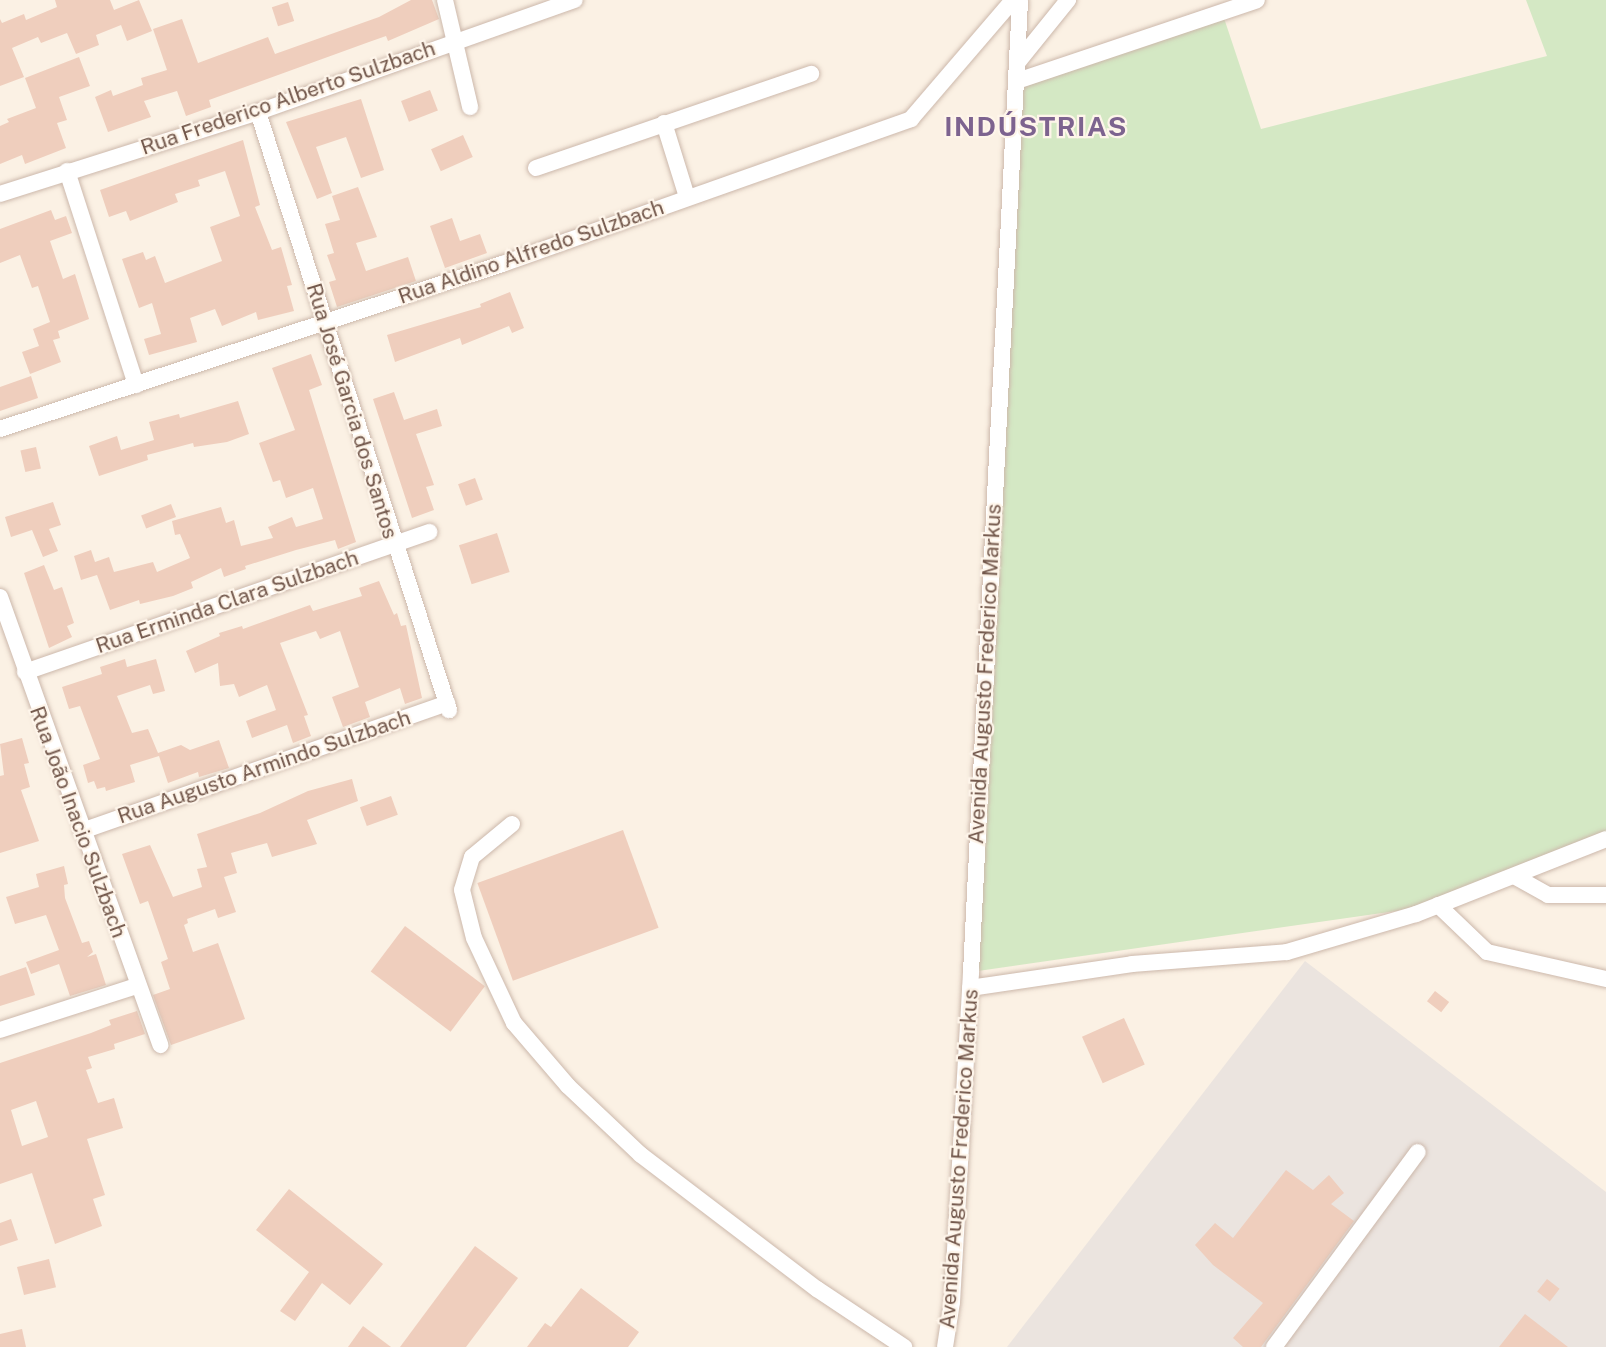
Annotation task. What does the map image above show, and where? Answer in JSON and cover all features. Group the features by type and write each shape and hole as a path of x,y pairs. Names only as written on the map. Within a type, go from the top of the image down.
{"street":[{"path":"445,0 457,41 470,107"},
{"name":"Rua Frederico Alberto Sulzbach","path":"0,194 258,112 575,0"},
{"name":"Rua Aldino Alfredo Sulzbach","path":"0,429 325,323 911,119 1013,0"},
{"name":"Avenida Augusto Frederico Markus","path":"945,1347 952,1302 970,988 1020,0"},
{"path":"1018,62 1068,0"},
{"path":"1017,81 1257,0"},
{"path":"536,168 811,74"},
{"name":"Rua José Garcia dos Santos","path":"258,112 393,544 448,706"},
{"path":"664,123 687,197"},
{"path":"67,171 135,385"},
{"name":"Rua Erminda Clara Sulzbach","path":"25,672 429,532"},
{"name":"Rua João Inacio Sulzbach","path":"0,597 136,986 160,1045"},
{"name":"Rua Augusto Armindo Sulzbach","path":"82,831 448,706"},
{"path":"512,824 472,857 462,890 474,938 514,1023 568,1086 641,1155 817,1289 904,1347"},
{"path":"970,988 1132,964 1287,952 1438,905 1606,839"},
{"path":"1514,876 1548,895 1606,895"},
{"path":"1438,905 1487,952 1606,979"},
{"path":"0,1030 136,986"},
{"path":"1274,1347 1418,1152"}],"shaded area":[{"path":"1305,961 1606,1192 1606,1347 1007,1347"}],"green space":[{"path":"1526,0 1606,0 1606,845 1438,905 971,972 1017,81 1222,12 1261,129 1547,56"}],"building":[{"path":"55,0 110,0 114,10 139,0 152,31 127,41 121,25 96,35 99,45 76,54 67,33 41,43 38,37 12,48 24,77 0,86 0,19 2,23 24,14 26,20 57,7"},
{"path":"411,0 432,0 439,19 388,41 386,36 209,100 211,107 186,116 177,91 144,101 151,117 108,132 95,97 111,90 113,96 143,85 141,78 167,70 153,29 182,19 198,63 268,37 275,54 379,17"},
{"path":"288,2 294,21 278,26 272,7"},
{"path":"79,57 90,86 59,97 67,120 57,123 66,148 25,164 22,155 0,164 0,126 9,122 7,119 36,108 25,78"},
{"path":"430,90 438,111 409,122 401,101"},
{"path":"361,99 384,170 361,178 346,137 316,147 332,193 317,199 286,122"},
{"path":"463,135 473,157 441,171 431,149"},
{"path":"243,140 260,205 255,207 272,250 281,247 292,285 287,286 294,311 258,320 256,312 222,326 215,309 190,318 197,342 149,355 144,339 161,334 152,303 139,308 122,259 143,252 146,260 155,256 165,283 222,261 210,227 240,216 225,171 198,180 200,186 175,194 178,202 130,221 126,211 109,217 100,190"},
{"path":"358,187 377,237 356,243 366,271 408,257 416,281 337,307 329,282 336,280 327,255 334,253 325,224 340,220 332,196"},
{"path":"51,210 55,220 66,216 72,233 50,241 63,279 75,274 89,319 58,331 60,338 53,340 61,362 30,374 22,352 39,346 33,329 50,322 38,286 32,288 20,255 0,263 0,229"},
{"path":"452,218 460,241 480,234 487,253 445,268 430,226"},
{"path":"510,292 524,328 512,333 509,326 462,345 460,338 395,362 387,335 481,307 480,304"},
{"path":"311,354 322,385 309,390 356,542 338,549 335,540 296,550 245,566 246,569 224,577 221,568 191,582 193,588 173,596 140,604 139,600 110,610 97,575 81,580 74,556 91,550 95,562 109,557 114,572 153,562 157,572 190,558 180,534 175,535 172,521 221,507 226,523 234,520 241,546 273,538 268,527 292,517 296,527 323,519 313,488 286,498 280,480 273,482 259,443 295,430 272,368"},
{"path":"31,376 38,398 0,411 0,387"},
{"path":"394,392 404,420 437,409 442,426 416,434 434,485 426,487 434,510 412,518 373,399"},
{"path":"238,401 249,434 227,442 194,447 193,443 147,455 148,460 99,476 89,446 117,436 121,450 154,440 149,422 179,414 180,418"},
{"path":"36,447 41,468 25,472 20,451"},
{"path":"475,478 483,500 466,506 458,484"},
{"path":"53,502 61,525 49,529 58,551 43,557 32,530 11,537 5,517"},
{"path":"171,504 176,517 146,529 141,515"},
{"path":"497,533 510,572 472,584 459,545"},
{"path":"44,565 54,590 62,587 74,623 67,626 72,637 49,648 24,573"},
{"path":"379,581 394,615 397,613 401,626 406,625 422,698 405,704 400,688 365,702 370,717 343,727 332,697 359,687 340,631 320,639 316,631 280,643 308,715 304,716 311,736 293,743 287,725 252,738 246,721 276,710 267,685 239,697 234,684 220,686 218,663 195,673 186,651 220,636 219,633 242,626 243,629 310,605 313,611 362,596 359,588"},
{"path":"125,659 127,667 156,659 165,691 153,694 150,685 117,696 132,733 148,729 158,753 181,745 190,750 219,740 229,768 199,777 198,772 168,783 159,756 130,765 135,782 106,791 105,787 97,789 94,781 88,783 83,765 100,759 80,706 69,709 62,687 102,674 100,667"},
{"path":"22,738 29,763 24,764 30,787 21,790 39,841 0,853 0,776 4,775 0,744"},
{"path":"352,779 358,801 307,820 317,844 272,857 267,843 231,853 237,873 224,877 236,912 218,918 215,909 187,919 188,923 184,925 193,952 218,943 245,1019 171,1045 153,995 170,989 161,962 168,959 148,901 140,904 122,854 150,845 173,897 202,887 197,869 207,867 197,834 260,813 308,791"},
{"path":"391,796 398,815 367,826 360,807"},
{"path":"623,830 659,928 513,981 477,883"},
{"path":"64,866 68,884 64,885 65,898 82,943 89,941 93,952 87,957 96,954 106,985 70,996 59,964 31,974 26,962 59,950 46,915 15,924 6,897 39,887 36,874"},
{"path":"405,926 485,986 451,1032 371,972"},
{"path":"26,967 35,995 0,1006 0,976"},
{"path":"1435,991 1449,1002 1441,1012 1427,1001"},
{"path":"137,1011 145,1034 114,1044 115,1049 88,1057 92,1068 86,1070 98,1103 114,1098 123,1128 87,1139 105,1195 93,1199 102,1226 55,1244 32,1173 0,1184 0,1063 91,1033 111,1025 109,1020","holes":["36,1101 48,1137 22,1146 11,1110"]},
{"path":"1124,1018 1145,1065 1103,1083 1082,1037"},
{"path":"1286,1170 1313,1190 1329,1175 1344,1193 1331,1204 1354,1221 1261,1347 1243,1347 1233,1338 1263,1303 1213,1265 1195,1245 1215,1223 1233,1238"},
{"path":"289,1189 383,1264 350,1305 322,1283 295,1321 280,1311 309,1272 256,1230"},
{"path":"11,1219 18,1240 0,1246 0,1223"},
{"path":"475,1246 518,1278 466,1347 400,1347"},
{"path":"49,1259 56,1287 24,1295 17,1267"},
{"path":"1547,1279 1560,1289 1550,1301 1537,1292"},
{"path":"581,1288 639,1332 628,1347 527,1347 545,1323 551,1327"},
{"path":"1525,1314 1568,1347 1499,1347"},
{"path":"363,1326 391,1347 348,1347"},
{"path":"22,1329 26,1347 0,1347 0,1334"}],"district":[{"name":"INDÚSTRIAS","path":"1036,127"}]}
